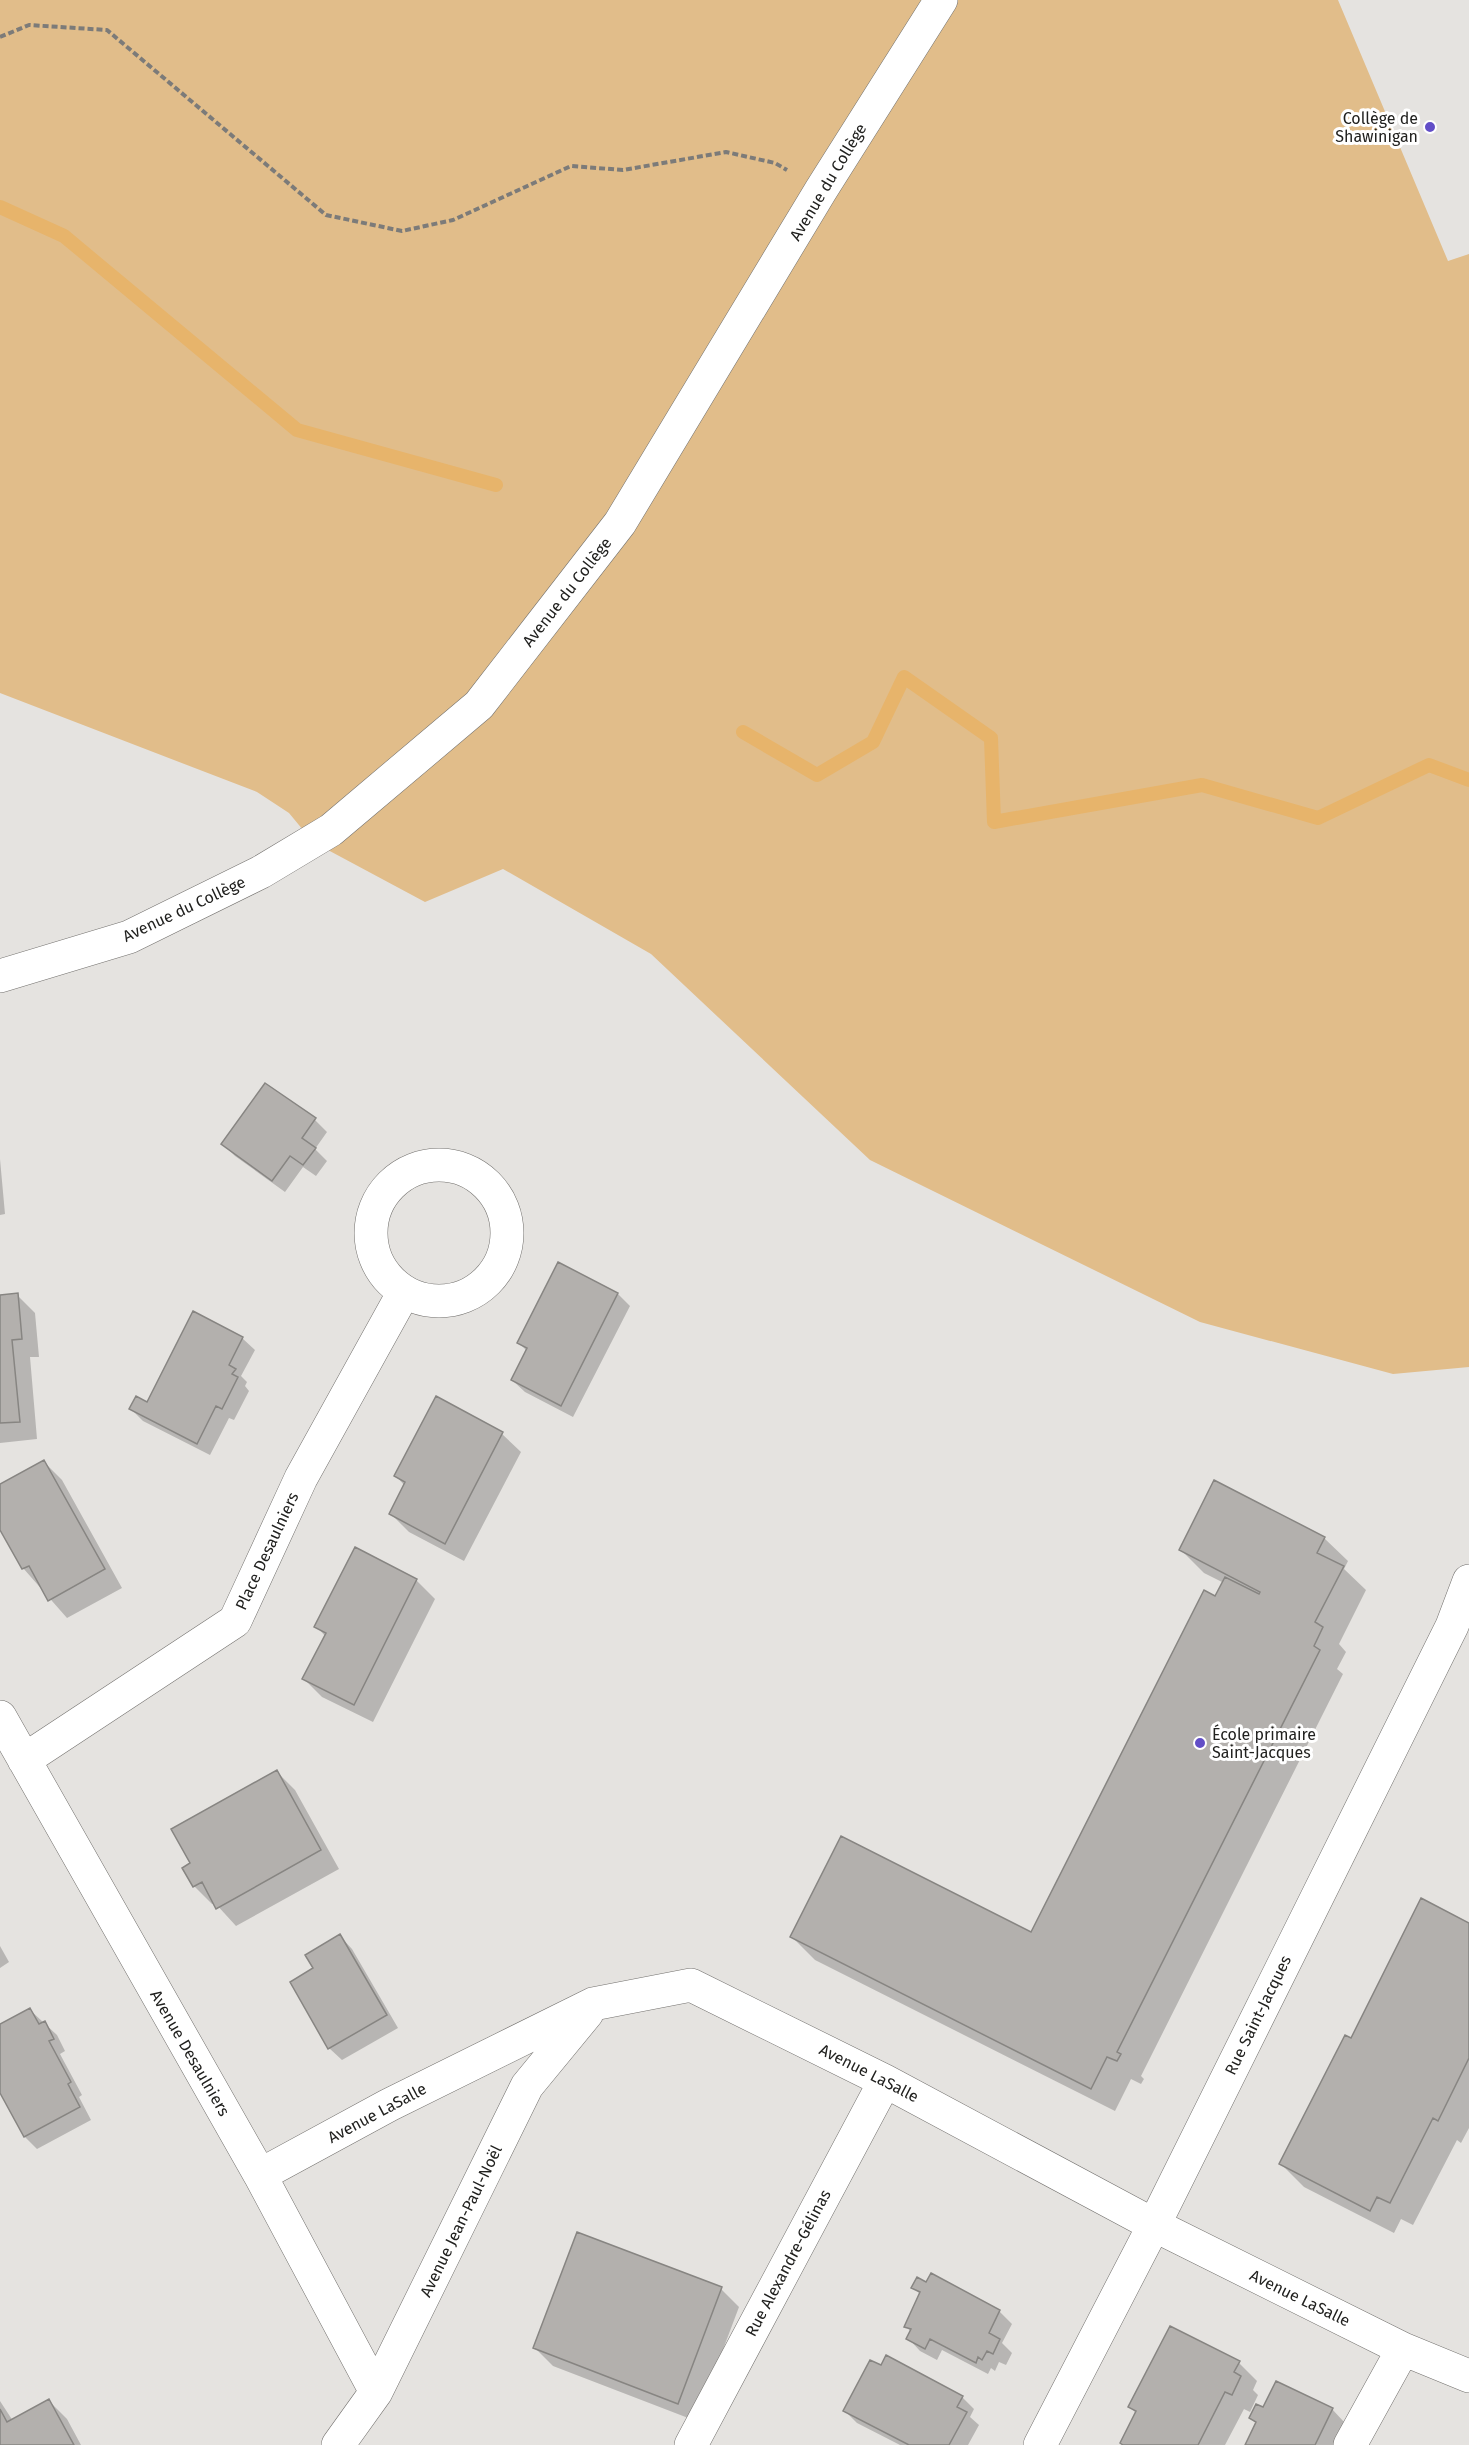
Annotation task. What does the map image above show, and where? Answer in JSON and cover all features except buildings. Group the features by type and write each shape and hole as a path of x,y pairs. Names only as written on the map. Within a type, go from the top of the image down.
{"street":[{"name":"Avenue du Collège","path":"0,976 129,937 261,872 331,830 479,705 620,523 821,190 941,0"},
{"path":"444,1164 466,1170 485,1182 499,1199 507,1220 506,1243 500,1264 486,1282 468,1295 447,1301 425,1300 404,1292 387,1277 375,1257 370,1234 374,1211 384,1191 401,1175 422,1166 444,1164"},
{"name":"Place Desaulniers","path":"24,1760 235,1621 302,1478 404,1292"},
{"name":"Rue Saint-Jacques","path":"1040,2445 1154,2225 1452,1626 1469,1581"},
{"name":"Avenue Desaulniers","path":"0,1717 260,2175 376,2392"},
{"name":"Avenue LaSalle","path":"260,2175 389,2105 593,2004 691,1985 885,2080 1154,2225 1402,2349 1469,2376"},
{"name":"Avenue Jean-Paul-Noël","path":"338,2445 376,2392 527,2086 593,2004"},
{"name":"Rue Alexandre-Gélinas","path":"691,2445 885,2080"},
{"path":"1350,2445 1402,2349"}],"path":[{"path":"0,37 29,25 107,30 326,215 402,231 453,220 571,166 623,170 726,152 775,163 821,190"}],"shaded area":[{"path":"0,0 1338,0 1448,261 1469,254 1469,1367 1393,1374 1200,1322 870,1160 651,954 503,869 425,902 313,842 289,813 257,792 0,693"}],"waterway":[{"path":"0,207 64,236 297,430 496,485"},
{"path":"743,732 817,775 873,742 904,677 991,738 994,822 1202,785 1318,818 1429,765 1469,780"}],"place":[{"name":"Collège de Shawinigan","path":"1430,127"},
{"name":"École primaire Saint-Jacques","path":"1200,1743"}]}
